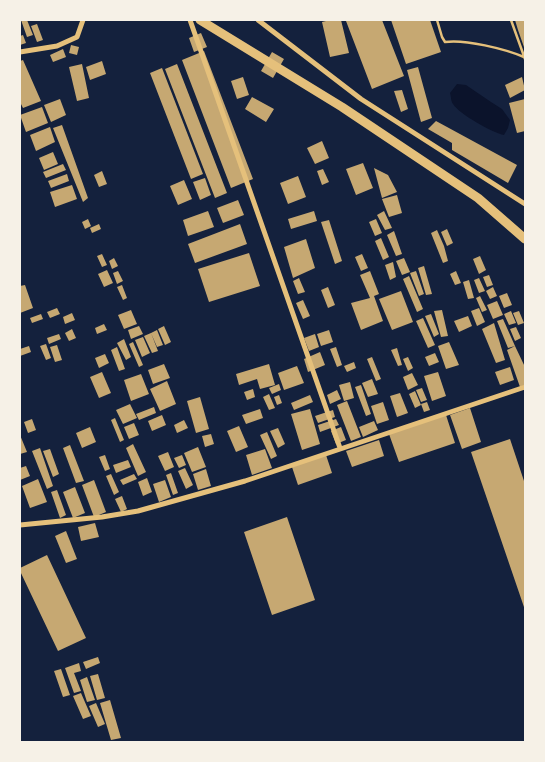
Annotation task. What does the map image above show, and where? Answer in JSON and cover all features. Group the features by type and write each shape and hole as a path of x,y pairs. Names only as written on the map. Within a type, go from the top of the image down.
{"main road":[{"path":"200,20 342,106 478,198 525,239"}],"street":[{"path":"20,52 57,46 77,37 83,20"},
{"path":"190,20 340,448"},
{"path":"258,20 361,99 525,204"},
{"path":"20,525 102,517 138,511 245,481 525,387"}],"lane":[{"path":"436,20 445,42 463,42 483,46 512,52 525,58"},
{"path":"511,20 525,58"}],"water":[{"path":"457,84 466,85 502,109 510,120 504,135 477,123 456,108 452,103 450,93"}],"building":[{"path":"21,20 27,20 33,35 27,37"},
{"path":"341,20 349,53 330,57 322,22"},
{"path":"347,20 382,20 404,76 372,89"},
{"path":"391,20 430,20 441,52 406,64"},
{"path":"515,20 525,20 525,50 518,30"},
{"path":"37,24 43,40 37,42 31,26"},
{"path":"201,33 207,47 194,52 189,38"},
{"path":"23,35 26,43 20,45 20,36"},
{"path":"71,45 79,47 77,55 69,53"},
{"path":"63,49 66,57 53,62 50,55"},
{"path":"204,51 253,179 231,188 182,60"},
{"path":"272,52 284,59 273,78 261,71"},
{"path":"23,60 41,101 23,108 20,102 20,61"},
{"path":"102,61 106,74 90,80 86,67"},
{"path":"82,64 89,98 77,101 69,67"},
{"path":"177,64 227,193 215,198 165,69"},
{"path":"418,67 432,118 421,122 407,70"},
{"path":"162,68 203,174 191,179 150,73"},
{"path":"243,77 249,95 237,99 231,81"},
{"path":"522,77 525,90 510,98 505,85"},
{"path":"402,90 408,109 401,112 394,91"},
{"path":"252,97 274,109 266,122 245,109"},
{"path":"60,99 66,115 51,122 44,105"},
{"path":"525,99 525,131 517,133 509,103"},
{"path":"42,107 48,123 26,132 20,115"},
{"path":"436,121 517,165 508,183 452,150 452,143 428,129"},
{"path":"62,125 88,198 83,202 53,128"},
{"path":"50,127 55,142 36,151 30,135"},
{"path":"322,141 329,158 315,164 307,148"},
{"path":"53,152 58,164 44,170 39,158"},
{"path":"363,163 373,188 356,195 346,169"},
{"path":"63,164 66,170 46,178 43,172"},
{"path":"374,168 388,175 397,192 382,198"},
{"path":"323,169 329,182 322,185 317,171"},
{"path":"102,171 107,184 99,187 94,175"},
{"path":"67,174 69,181 51,188 48,181"},
{"path":"298,176 306,197 288,204 280,183"},
{"path":"205,178 211,195 200,200 193,182"},
{"path":"184,180 192,199 178,205 170,186"},
{"path":"72,185 77,199 55,207 50,192"},
{"path":"397,195 402,213 389,217 382,199"},
{"path":"238,200 244,215 223,223 217,208"},
{"path":"208,211 214,227 188,236 183,220"},
{"path":"314,211 317,221 291,229 288,219"},
{"path":"384,211 392,228 385,230 377,215"},
{"path":"88,219 91,226 85,229 82,222"},
{"path":"376,219 382,233 375,236 369,222"},
{"path":"329,220 342,261 335,264 321,222"},
{"path":"99,224 101,229 92,233 90,228"},
{"path":"240,224 247,244 195,263 188,244"},
{"path":"447,229 453,243 447,246 441,232"},
{"path":"437,230 448,261 443,263 431,233"},
{"path":"394,231 402,254 396,256 387,235"},
{"path":"381,238 389,257 383,260 375,241"},
{"path":"306,239 315,268 293,278 284,247"},
{"path":"249,253 260,286 209,302 198,269"},
{"path":"102,254 107,265 102,267 97,256"},
{"path":"362,254 368,268 361,271 355,257"},
{"path":"480,256 486,270 479,274 473,259"},
{"path":"114,258 118,266 112,269 109,261"},
{"path":"404,258 410,272 402,275 396,261"},
{"path":"393,262 396,277 390,280 385,265"},
{"path":"424,266 432,294 426,295 418,268"},
{"path":"107,270 113,283 104,287 98,274"},
{"path":"118,271 123,281 117,284 113,273"},
{"path":"370,271 379,294 374,296 383,321 361,330 351,303 370,298 360,275"},
{"path":"416,271 424,294 419,296 410,273"},
{"path":"456,271 461,283 455,285 450,274"},
{"path":"489,275 493,285 487,287 483,277"},
{"path":"409,276 423,309 417,312 403,279"},
{"path":"299,278 305,292 298,294 293,281"},
{"path":"479,278 485,291 479,293 474,280"},
{"path":"469,280 474,298 468,299 463,282"},
{"path":"25,285 33,308 20,313 20,286"},
{"path":"122,285 127,298 123,300 117,287"},
{"path":"328,287 335,305 328,308 321,290"},
{"path":"493,287 497,296 490,299 486,291"},
{"path":"401,291 413,322 392,330 379,299"},
{"path":"507,293 512,305 504,308 499,296"},
{"path":"480,296 487,310 482,312 476,298"},
{"path":"303,300 310,316 303,319 296,303"},
{"path":"497,301 503,315 493,319 487,305"},
{"path":"57,308 60,314 50,318 47,312"},
{"path":"479,308 485,322 477,326 471,311"},
{"path":"131,310 137,324 124,329 118,315"},
{"path":"442,310 448,336 441,337 434,311"},
{"path":"511,311 516,323 509,325 504,314"},
{"path":"519,311 524,323 518,325 513,313"},
{"path":"72,313 75,320 65,324 63,317"},
{"path":"41,314 43,319 32,323 30,318"},
{"path":"431,314 439,334 434,337 425,316"},
{"path":"468,316 472,326 459,332 454,321"},
{"path":"423,318 435,345 428,348 416,321"},
{"path":"503,319 515,346 508,348 497,321"},
{"path":"494,323 505,360 496,363 482,329"},
{"path":"104,324 107,330 97,334 95,328"},
{"path":"139,326 143,334 131,339 128,330"},
{"path":"164,326 171,342 165,345 158,329"},
{"path":"516,327 521,338 515,341 510,329"},
{"path":"72,329 76,338 69,341 65,333"},
{"path":"157,330 163,345 157,347 151,333"},
{"path":"329,330 333,342 321,346 317,334"},
{"path":"151,333 158,351 152,353 144,336"},
{"path":"59,334 61,339 49,344 47,338"},
{"path":"315,334 319,347 309,351 304,338"},
{"path":"143,337 150,353 142,357 135,340"},
{"path":"124,339 131,357 126,360 117,343"},
{"path":"133,342 143,365 139,367 129,344"},
{"path":"449,342 459,365 446,369 438,346"},
{"path":"46,344 51,358 46,360 40,346"},
{"path":"57,345 62,360 55,362 50,347"},
{"path":"29,346 31,352 20,356 20,349"},
{"path":"515,346 525,367 525,385 520,387 507,350"},
{"path":"117,347 125,369 119,371 111,350"},
{"path":"336,347 342,365 337,367 330,349"},
{"path":"397,348 402,365 398,366 391,350"},
{"path":"320,352 325,365 308,372 304,359"},
{"path":"435,353 439,362 429,366 425,357"},
{"path":"105,354 109,363 99,368 95,358"},
{"path":"372,357 381,379 376,381 367,359"},
{"path":"408,357 413,368 408,371 403,359"},
{"path":"354,362 356,368 347,372 344,366"},
{"path":"164,364 170,378 153,384 148,370"},
{"path":"269,364 275,385 260,389 257,379 239,385 236,374"},
{"path":"297,366 304,383 284,390 278,373"},
{"path":"510,367 514,380 500,385 495,372"},
{"path":"102,372 111,393 99,398 90,377"},
{"path":"438,372 446,396 432,401 424,376"},
{"path":"412,373 418,385 408,390 403,377"},
{"path":"141,374 149,394 131,401 124,380"},
{"path":"372,379 378,394 368,397 362,383"},
{"path":"167,381 176,404 160,411 150,389"},
{"path":"350,382 354,398 344,401 339,385"},
{"path":"279,384 281,390 272,394 269,388"},
{"path":"361,385 371,414 366,416 355,387"},
{"path":"422,388 427,400 421,402 416,390"},
{"path":"253,389 255,397 247,400 244,392"},
{"path":"337,390 341,399 330,404 327,395"},
{"path":"415,391 421,405 415,408 409,394"},
{"path":"400,393 408,413 397,417 390,396"},
{"path":"269,394 275,408 269,410 263,397"},
{"path":"279,395 282,403 277,405 274,397"},
{"path":"310,395 313,402 294,410 291,403"},
{"path":"200,397 209,429 196,433 187,401"},
{"path":"347,401 361,437 351,441 337,405"},
{"path":"383,402 389,420 377,424 371,406"},
{"path":"427,402 430,410 424,412 421,404"},
{"path":"130,404 137,418 123,424 116,410"},
{"path":"154,407 156,413 139,420 136,414"},
{"path":"470,408 481,442 462,449 450,415"},
{"path":"260,409 263,418 246,424 242,415"},
{"path":"310,409 320,444 302,450 291,414"},
{"path":"333,410 335,417 318,423 315,416"},
{"path":"162,415 166,425 152,431 148,421"},
{"path":"446,415 455,443 399,462 389,434"},
{"path":"115,418 124,440 120,442 111,420"},
{"path":"32,419 36,430 28,433 24,422"},
{"path":"336,419 339,425 320,432 318,425"},
{"path":"184,420 188,428 177,433 174,425"},
{"path":"374,421 378,430 363,437 359,427"},
{"path":"134,423 139,435 129,439 124,427"},
{"path":"239,426 248,447 236,452 227,431"},
{"path":"90,427 96,442 82,448 76,433"},
{"path":"341,427 346,440 336,444 331,431"},
{"path":"278,428 285,444 278,448 270,431"},
{"path":"267,432 277,456 271,459 260,435"},
{"path":"211,434 214,444 205,447 202,436"},
{"path":"20,435 27,452 20,454"},
{"path":"510,439 525,484 525,610 471,452"},
{"path":"379,440 384,456 352,467 346,451"},
{"path":"133,444 146,472 138,476 126,448"},
{"path":"70,445 84,481 76,483 63,448"},
{"path":"198,447 206,467 192,472 184,453"},
{"path":"40,448 53,486 47,489 32,451"},
{"path":"50,449 59,474 53,477 43,451"},
{"path":"265,449 272,468 252,475 246,455"},
{"path":"168,452 174,467 165,471 158,456"},
{"path":"105,455 110,469 105,471 99,457"},
{"path":"182,455 186,465 179,468 174,458"},
{"path":"326,455 332,473 298,485 292,467"},
{"path":"128,460 131,467 116,473 113,465"},
{"path":"26,466 30,476 20,480 20,468"},
{"path":"185,468 193,485 186,489 178,471"},
{"path":"206,469 211,486 198,490 193,474"},
{"path":"171,473 178,493 173,495 166,475"},
{"path":"111,474 119,492 114,495 106,476"},
{"path":"134,474 137,479 123,485 120,480"},
{"path":"147,478 152,492 143,496 138,482"},
{"path":"38,479 47,502 30,508 22,486"},
{"path":"94,480 106,512 94,517 82,485"},
{"path":"165,480 171,497 159,502 153,484"},
{"path":"75,487 85,513 73,518 63,492"},
{"path":"57,490 66,515 60,518 51,492"},
{"path":"122,496 127,509 121,512 115,499"},
{"path":"287,517 315,600 272,615 244,532"},
{"path":"95,523 99,537 81,541 78,527"},
{"path":"66,531 77,559 66,563 55,536"},
{"path":"47,555 86,638 58,651 20,571 20,568"},
{"path":"98,657 100,663 86,669 83,662"},
{"path":"79,663 81,671 74,673 81,691 74,693 65,668"},
{"path":"61,669 70,695 63,697 54,671"},
{"path":"98,674 105,698 97,700 90,676"},
{"path":"87,677 95,700 87,702 80,680"},
{"path":"81,693 91,716 83,719 73,696"},
{"path":"110,700 121,738 111,740 100,703"},
{"path":"96,703 105,724 98,727 89,706"}]}
